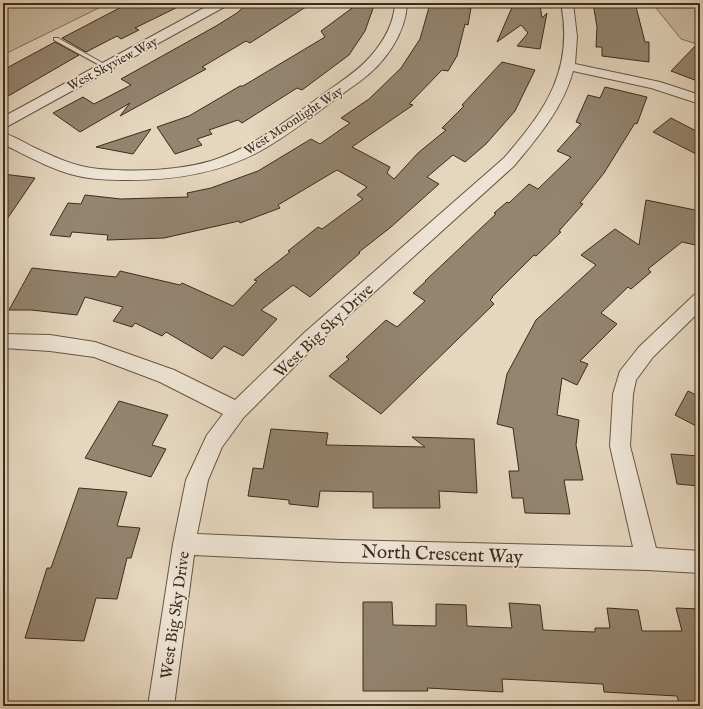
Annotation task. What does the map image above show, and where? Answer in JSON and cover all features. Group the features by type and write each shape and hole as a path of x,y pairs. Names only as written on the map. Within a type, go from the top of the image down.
{"street":[{"name":"West Skyview Way","path":"3,123 222,3"},
{"name":"West Moonlight Way","path":"3,138 80,171 109,174 148,175 195,170 228,160 263,142 360,75 380,52 395,29 401,3"},
{"name":"West Big Sky Drive","path":"161,706 184,544 197,480 214,441 237,411 311,338 509,162 530,137 559,94 567,66 571,42 571,22 567,3"},
{"path":"567,66 655,84 700,100"},
{"path":"647,559 620,446 623,394 627,377 646,352 700,300"},
{"path":"3,341 50,343 95,350 167,376 237,411"},
{"name":"North Crescent Way","path":"184,544 341,551 647,559 700,562"}],"lane":[{"path":"56,39 105,66"}],"shaded area":[{"path":"3,3 109,3 3,55"},
{"path":"652,3 700,3 700,45 681,39"}],"building":[{"path":"129,3 186,3 135,28 139,30 121,39 117,36 86,52 62,38"},
{"path":"248,3 312,3 250,43 246,41 202,67 206,69 120,116 130,103 80,132 53,113 83,97 94,104 131,85 121,79 216,26 237,13"},
{"path":"359,3 375,3 365,31 349,55 302,90 297,88 242,123 238,120 209,130 212,134 197,139 202,145 175,154 157,127 189,116 325,37 321,31"},
{"path":"593,3 635,3 645,42 649,42 649,62 602,56 602,47 596,47 597,27"},
{"path":"430,4 471,8 468,25 465,24 457,56 448,71 442,70 409,104 413,105 352,147 390,167 387,173 394,179 418,153 446,130 442,128 464,106 462,105 502,62 535,70 515,111 486,144 465,162 453,155 427,177 439,184 391,227 359,252 360,253 310,297 293,285 261,310 277,319 243,356 224,346 212,359 166,332 162,336 135,323 132,327 113,321 123,307 85,297 77,315 31,310 9,310 32,268 116,277 120,271 180,285 182,283 233,306 257,281 254,280 290,252 288,251 318,227 322,229 363,199 357,195 367,187 337,170 278,205 280,208 240,223 239,221 164,238 107,240 108,235 72,232 70,237 50,235 68,203 81,204 85,195 121,199 188,197 187,193 211,188 258,171 311,139 320,144 350,123 341,118 369,99 401,68 420,39"},
{"path":"513,5 540,5 542,18 547,13 540,49 517,46 528,33 521,25 497,42"},
{"path":"700,41 700,82 671,71"},
{"path":"55,42 79,55 3,99 3,70"},
{"path":"605,87 647,97 637,124 635,123 604,173 580,203 583,204 559,231 561,232 536,256 534,255 492,297 490,300 494,304 381,414 329,376 349,359 346,357 386,320 397,327 425,301 413,293 496,214 494,213 507,202 509,203 529,184 538,189 571,157 557,151 581,124 576,122 588,95 600,98"},
{"path":"671,118 700,133 700,156 653,132"},
{"path":"151,129 133,154 96,147"},
{"path":"3,174 35,178 3,225"},
{"path":"646,200 700,211 700,246 682,242 648,269 651,272 631,289 628,287 601,313 617,324 580,361 588,364 577,385 562,378 557,415 579,420 576,445 583,480 564,480 570,514 525,513 523,498 512,498 509,471 519,471 513,428 497,424 507,374 536,320 596,265 581,255 615,229 639,245"},
{"path":"688,391 700,397 700,428 675,415"},
{"path":"119,401 168,415 152,445 166,449 151,477 85,458"},
{"path":"271,429 328,433 326,445 425,447 412,437 474,439 477,493 439,491 440,508 373,508 373,492 320,491 318,507 289,504 289,500 248,496 253,468 263,469"},
{"path":"671,454 700,456 700,486 677,484"},
{"path":"79,488 127,492 117,526 140,528 131,558 127,558 117,599 96,598 84,641 25,638 47,568 51,568"},
{"path":"363,602 392,602 393,625 436,626 436,604 466,605 467,626 512,628 509,603 540,605 543,630 595,632 595,628 610,628 607,608 638,610 642,631 682,631 676,608 700,609 700,706 680,706 677,696 604,692 603,684 502,679 503,692 427,688 428,691 363,691"}]}
